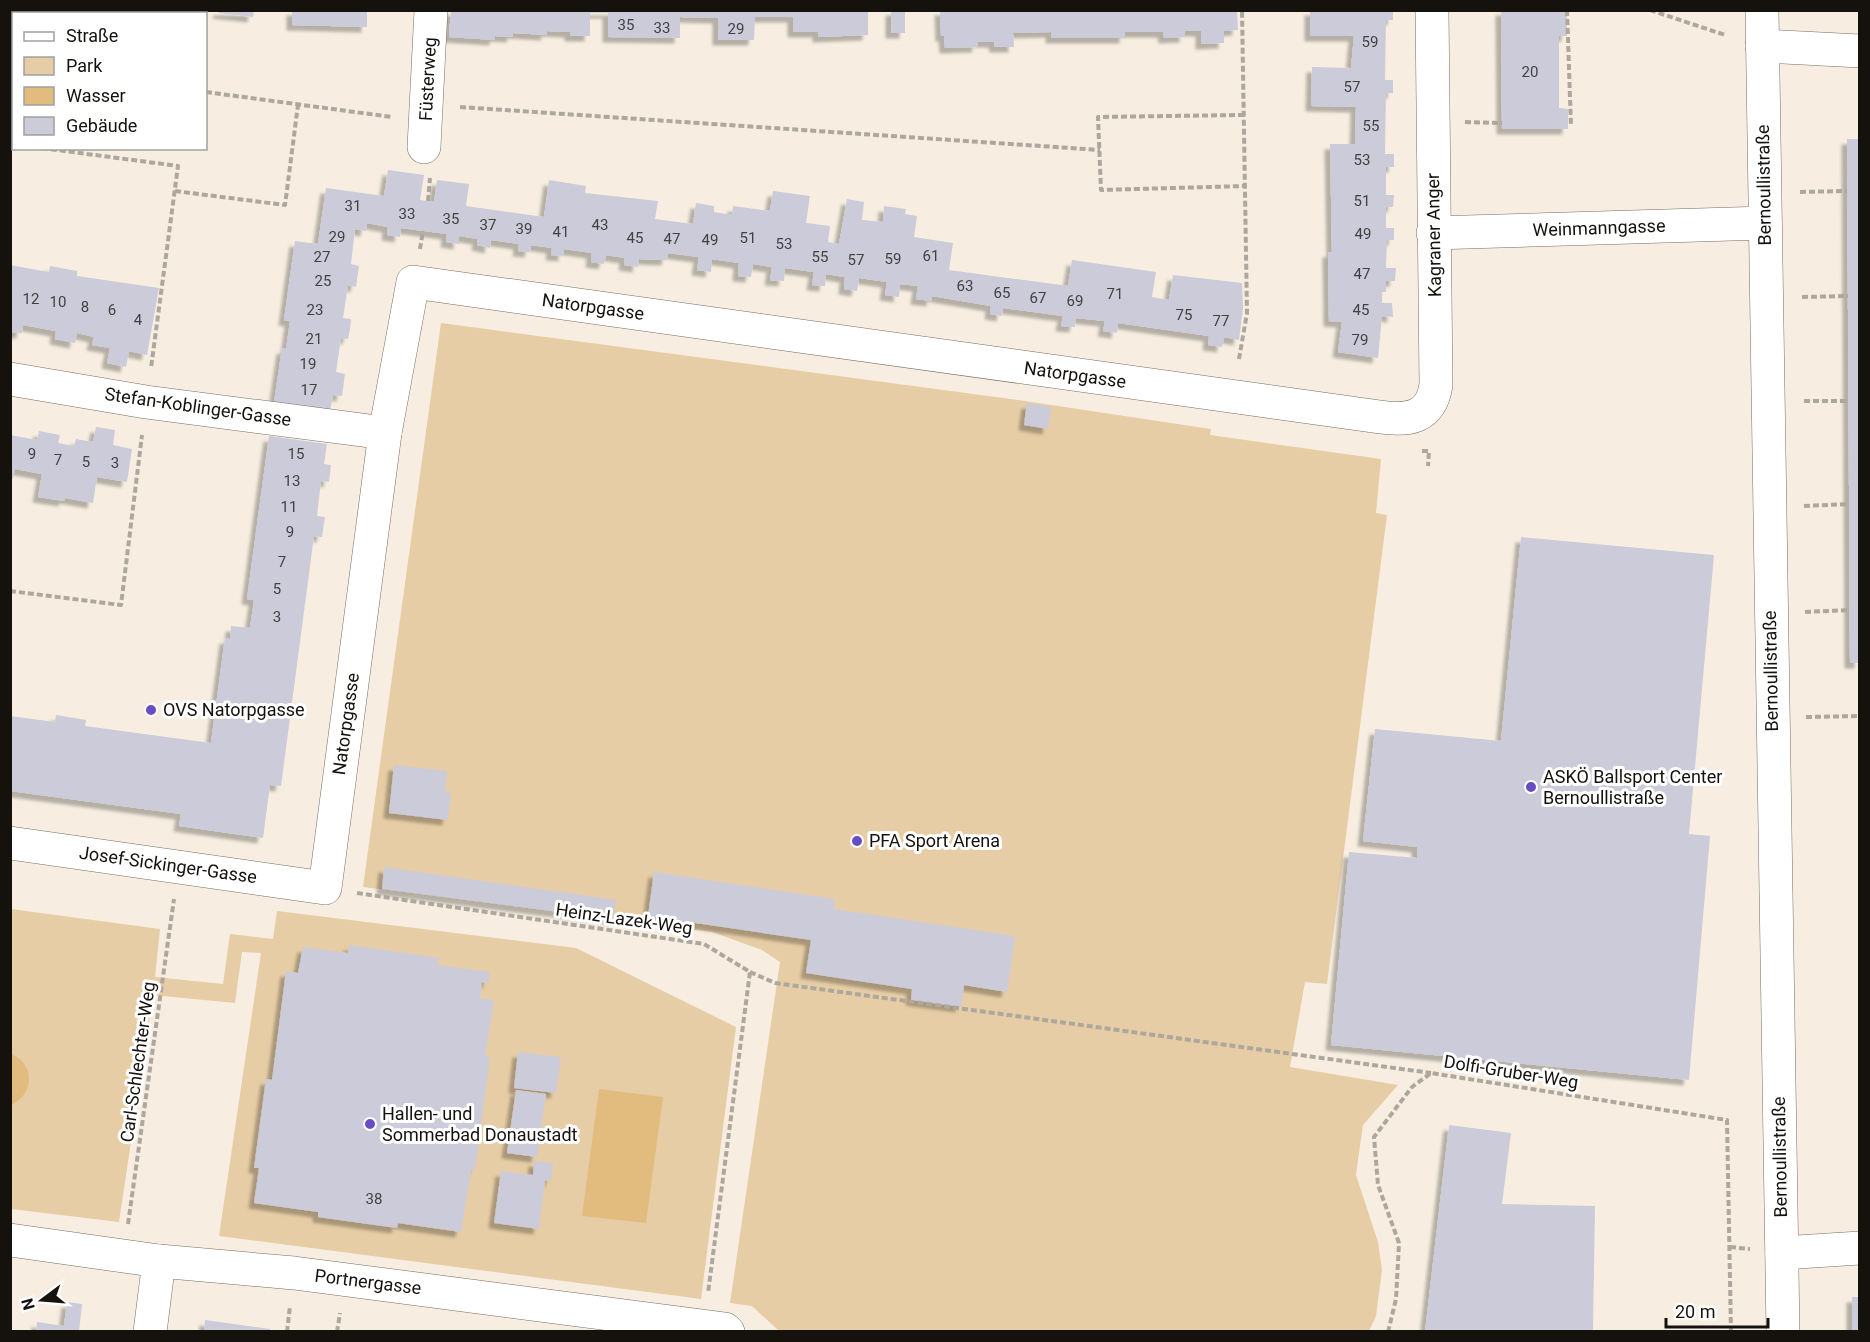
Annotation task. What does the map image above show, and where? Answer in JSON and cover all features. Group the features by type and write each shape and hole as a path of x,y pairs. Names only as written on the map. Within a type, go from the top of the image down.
{"street":[{"name":"Füsterweg","path":"425,124 431,10"},
{"name":"Kagraner Anger","path":"1380,417 1412,418 1423,411 1433,399 1436,385 1432,10"},
{"name":"Bernoullistraße","path":"1762,10 1783,1332"},
{"path":"1762,46 1860,51"},
{"name":"Weinmanngasse","path":"1433,232 1765,223"},
{"name":"Natorpgasse","path":"324,888 385,433 413,282 1380,417"},
{"name":"Stefan-Koblinger-Gasse","path":"10,379 146,402 385,433"},
{"name":"Josef-Sickinger-Gasse","path":"10,843 324,888"},
{"name":"Portnergasse","path":"10,1240 159,1261 294,1273 720,1321"},
{"path":"1782,1253 1860,1248"},
{"path":"150,1332 159,1261"}],"path":[{"path":"1239,359 1247,313 1242,10"},
{"path":"1567,10 1571,126"},
{"path":"1650,10 1725,35"},
{"path":"207,92 425,124 1100,150"},
{"path":"175,191 285,205 298,105"},
{"path":"1568,119 1570,113"},
{"path":"1244,115 1098,117 1101,190 1246,186"},
{"path":"1462,122 1502,123"},
{"path":"1800,192 1847,191"},
{"path":"1802,297 1848,296"},
{"path":"1804,401 1848,401"},
{"path":"1804,506 1849,504"},
{"path":"1805,612 1850,610"},
{"path":"1806,717 1860,716"},
{"name":"Carl-Schlechter-Weg","path":"127,1233 176,888"},
{"name":"Heinz-Lazek-Weg","path":"324,888 704,944 750,972 775,983 1431,1073"},
{"path":"720,1321 750,972"},
{"name":"Dolfi-Gruber-Weg","path":"1388,1332 1396,1299 1399,1243 1378,1185 1374,1137 1412,1087 1431,1073 1727,1120 1731,1332"},
{"path":"287,1332 290,1302"},
{"path":"337,1332 340,1309"}],"green space":[{"name":"PFA Sport Arena","path":"441,323 1018,400 1211,429 1210,435 1381,459 1376,513 1387,515 1327,984 1305,982 1290,1067 1398,1085 1363,1125 1356,1175 1378,1242 1382,1270 1376,1316 1369,1331 780,1332 752,1306 730,1303 780,962 762,950 712,932 363,887"},
{"path":"11,909 160,929 155,977 223,984 230,934 273,939 277,911 576,948 736,1027 701,1299 219,1236 261,953 242,952 235,1003 153,995 119,1222 11,1209"}],"water":[{"path":"11,1054 25,1065 29,1080 24,1094 11,1105"},
{"path":"599,1089 663,1097 646,1223 582,1216"}],"building":[{"path":"219,10 254,10 253,17 218,13"},
{"path":"292,10 367,10 367,27 292,25"},
{"path":"451,10 868,10 868,35 818,37 818,32 793,32 793,17 755,17 754,40 718,40 718,18 680,17 680,38 608,37 608,13 590,13 590,36 570,36 570,32 546,31 547,35 513,33 512,37 495,36 495,40 449,37"},
{"path":"891,10 905,10 905,33 891,33"},
{"path":"940,10 1237,10 1238,30 1224,31 1224,43 1201,44 1201,31 1185,31 1185,37 1164,38 1163,32 1125,32 1125,38 1051,38 1051,32 1013,33 1014,47 995,47 994,42 977,42 978,47 945,48 944,36 941,36"},
{"path":"1310,10 1393,10 1393,20 1386,20 1385,80 1393,80 1393,93 1386,93 1385,154 1394,154 1394,167 1386,167 1386,195 1394,195 1393,207 1386,207 1386,228 1394,228 1394,240 1387,240 1386,268 1396,268 1395,281 1386,281 1386,292 1382,292 1382,303 1392,303 1393,317 1382,316 1378,358 1338,352 1342,322 1329,321 1328,252 1332,252 1330,144 1355,144 1356,107 1311,106 1312,67 1351,68 1354,36 1310,36"},
{"path":"1501,10 1567,10 1567,36 1559,36 1559,108 1568,109 1568,129 1502,129"},
{"path":"1847,139 1860,139 1860,663 1850,663"},
{"path":"388,170 424,175 420,200 434,202 437,180 469,184 466,206 544,217 549,180 586,186 585,193 658,201 655,219 693,224 696,203 714,206 714,212 732,215 733,206 770,211 773,191 810,196 806,223 830,226 828,242 839,244 847,199 864,202 862,220 883,222 884,206 906,209 905,214 917,216 914,237 953,243 949,270 1068,286 1072,260 1156,272 1152,297 1169,300 1173,275 1242,283 1243,308 1239,340 1224,337 1222,347 1208,345 1209,336 1118,323 1117,333 1103,331 1105,321 1076,318 1075,327 1061,326 1063,316 1003,308 1002,316 990,314 991,306 932,296 932,301 916,299 918,286 900,284 899,297 885,295 887,282 859,278 857,291 844,289 845,277 826,274 825,286 812,285 814,272 785,268 784,281 770,280 772,267 753,264 751,277 738,276 739,263 712,259 711,272 697,270 699,257 668,253 667,260 639,259 638,267 624,265 625,258 606,255 604,264 591,262 592,253 564,249 564,256 551,255 552,248 531,245 530,252 518,251 519,244 491,240 490,248 477,245 478,239 459,236 459,244 446,242 447,234 401,228 400,237 387,235 388,227 367,223 366,231 355,229 351,264 359,266 356,287 348,285 343,318 351,319 350,329 348,339 341,338 336,372 345,374 342,396 333,395 330,411 274,403 282,348 286,349 290,321 284,320 295,241 318,244 326,188 384,196"},
{"path":"10,265 49,272 50,266 77,271 77,276 159,288 147,355 129,351 126,367 107,363 110,348 92,345 94,337 77,333 75,343 55,339 56,331 23,325 22,333 10,332"},
{"path":"1027,403 1051,407 1048,429 1024,425"},
{"path":"96,427 115,430 113,445 132,449 127,482 97,477 93,503 65,498 64,501 38,497 42,474 15,469 10,489 10,435 37,440 39,431 60,435 58,443 74,446 76,439 93,442"},
{"path":"269,436 327,444 324,464 331,465 329,482 321,481 317,516 325,517 322,537 314,536 281,786 270,785 263,838 179,826 181,814 10,791 10,716 55,722 56,715 86,720 85,726 211,743 225,638 230,639 231,626 250,628 254,600 247,599"},
{"name":"ASKÖ Ballsport Center Bernoullistraße","path":"1521,537 1714,555 1689,834 1710,836 1689,1080 1331,1045 1349,852 1417,858 1417,847 1363,841 1375,729 1501,741"},
{"path":"394,765 447,771 445,792 451,792 448,820 389,813"},
{"path":"384,867 616,900 613,919 382,889"},
{"path":"654,872 835,899 834,909 1015,936 1007,992 964,985 961,1007 911,1000 912,989 806,973 811,940 648,916"},
{"name":"Hallen- und Sommerbad Donaustadt","path":"349,945 439,958 437,965 490,972 488,983 482,982 480,998 494,1000 485,1056 490,1057 475,1170 471,1170 461,1232 398,1223 397,1228 318,1217 318,1212 254,1203 259,1168 254,1168 266,1079 272,1080 286,971 298,973 303,947 348,953"},
{"path":"518,1052 561,1057 556,1093 514,1088"},
{"path":"516,1090 546,1094 537,1157 507,1153"},
{"path":"1449,1125 1511,1133 1502,1204 1595,1206 1593,1332 1425,1332"},
{"path":"534,1161 553,1163 551,1181 545,1180 539,1229 494,1223 501,1171 533,1175"},
{"path":"1852,1297 1860,1297 1860,1332 1852,1332"},
{"path":"67,1302 82,1304 79,1332 36,1332 37,1322 64,1326"},
{"path":"205,1320 270,1329 270,1332 204,1332"}],"place":[{"name":"OVS Natorpgasse","path":"151,710"},
{"name":"ASKÖ Ballsport Center Bernoullistraße","path":"1531,787"},
{"name":"PFA Sport Arena","path":"857,841"},
{"name":"Hallen- und Sommerbad Donaustadt","path":"370,1124"}]}
